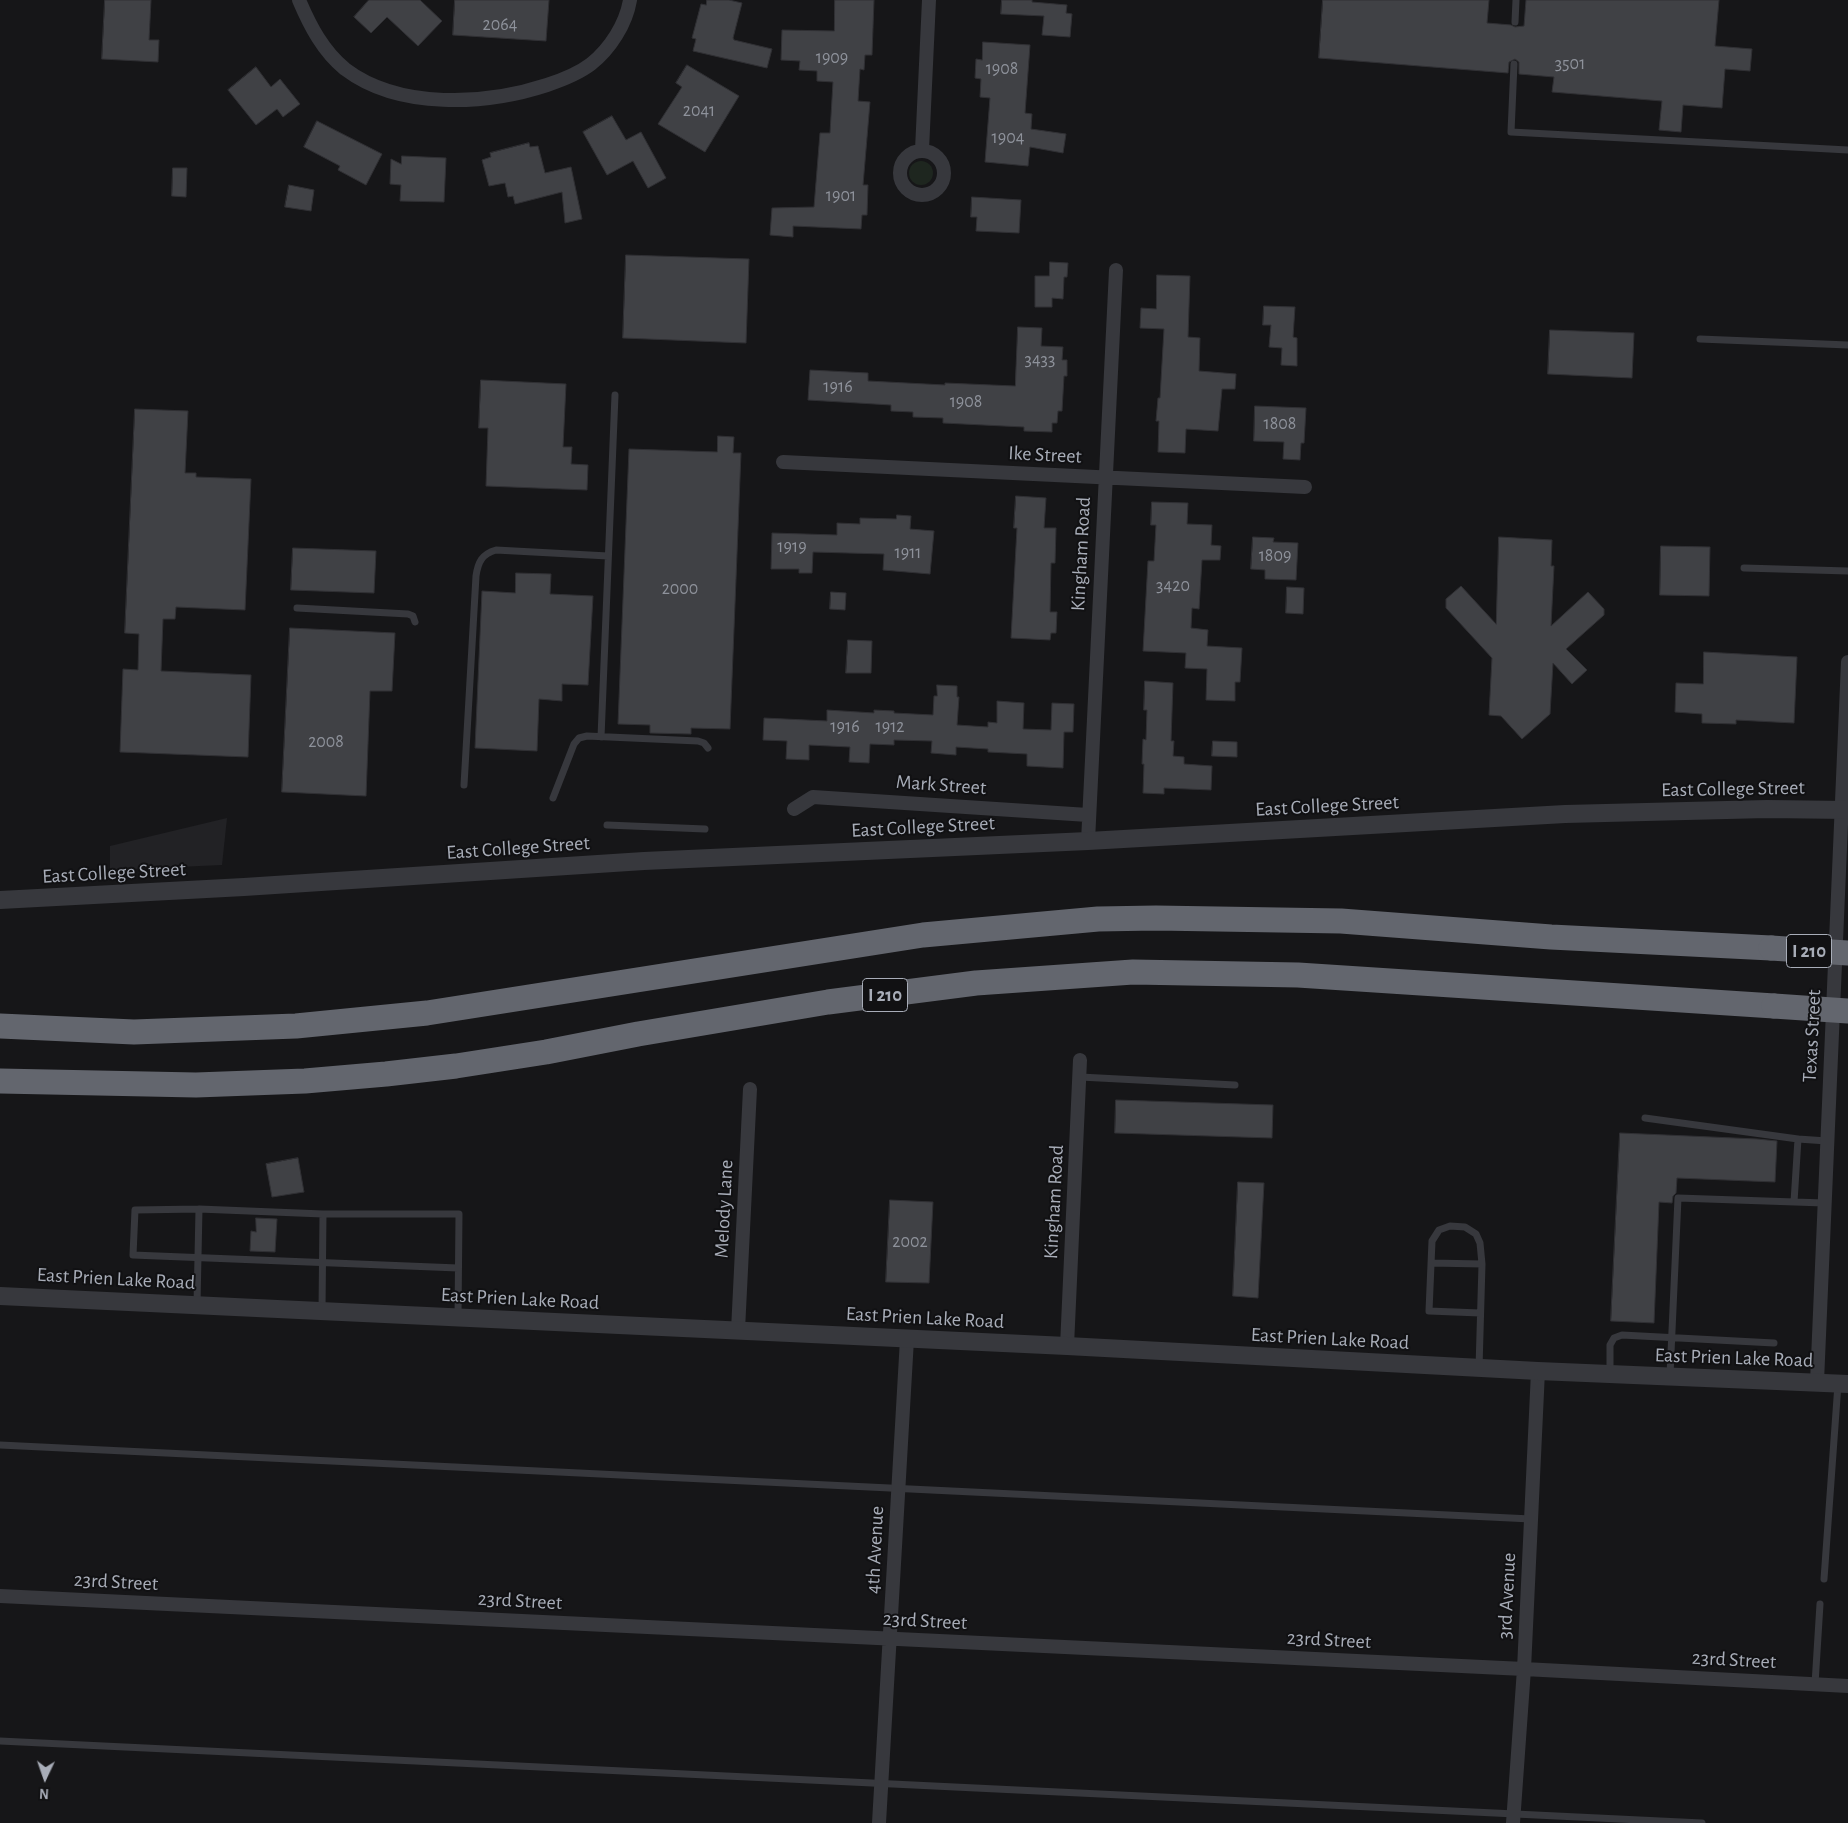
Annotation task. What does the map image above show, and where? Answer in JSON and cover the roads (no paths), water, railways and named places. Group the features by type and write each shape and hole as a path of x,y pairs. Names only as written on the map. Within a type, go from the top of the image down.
{"highway":[{"name":"I 210","path":"0,1026 134,1032 296,1026 427,1013 923,935 1098,919 1340,921 1551,936 1848,953"},
{"name":"I 210","path":"0,1081 196,1085 305,1081 386,1074 546,1052 638,1034 828,1002 976,983 1133,972 1298,975 1848,1010"}],"street":[{"path":"299,0 322,44 333,58 346,70 362,79 395,92 423,97 482,100 520,93 579,72 599,57 607,48 623,22 630,0"},
{"path":"922,150 929,0"},
{"name":"Kingham Road","path":"1088,841 1116,270"},
{"name":"Ike Street","path":"783,462 1305,488"},
{"name":"Texas Street","path":"1817,1382 1827,1141 1845,810 1848,662"},
{"name":"Mark Street","path":"794,809 813,797 1088,815"},
{"name":"East College Street","path":"0,900 244,887 644,861 1088,841 1565,814 1767,809 1845,810"},
{"name":"Kingham Road","path":"1067,1346 1080,1060"},
{"name":"Melody Lane","path":"738,1330 750,1089"},
{"name":"East Prien Lake Road","path":"0,1296 1067,1346 1538,1371 1843,1384"},
{"name":"4th Avenue","path":"879,1823 907,1339"},
{"name":"3rd Avenue","path":"1513,1818 1524,1668 1538,1371"},
{"name":"23rd Street","path":"0,1596 1524,1668 1848,1686"}],"lane":[{"path":"1515,22 1516,0"},
{"path":"1514,64 1511,132 1848,150"},
{"path":"1700,339 1848,345"},
{"path":"601,737 614,395"},
{"path":"464,785 476,576 478,565 482,558 488,552 496,550 608,556"},
{"path":"1744,568 1848,572"},
{"path":"297,608 408,614 413,616 415,622"},
{"path":"553,798 574,744 579,738 587,736 698,741 704,743 708,748"},
{"path":"607,824 705,829"},
{"path":"1080,1077 1235,1085"},
{"path":"1645,1118 1798,1139 1827,1141"},
{"path":"1794,1202 1798,1139"},
{"path":"1670,1376 1678,1198 1824,1203"},
{"path":"458,1268 133,1255 135,1210 323,1214 458,1214 458,1268 458,1317"},
{"path":"197,1304 199,1210"},
{"path":"322,1311 323,1214"},
{"path":"1479,1368 1482,1264 1480,1243 1476,1234 1465,1227 1450,1226 1439,1230 1432,1241 1428,1310 1480,1313"},
{"path":"1431,1263 1482,1264"},
{"path":"1610,1374 1610,1345 1614,1338 1622,1335 1774,1343"},
{"path":"1824,1579 1843,1384"},
{"path":"0,1445 898,1490 1531,1519"},
{"path":"1815,1684 1820,1604"},
{"path":"0,1741 881,1784 1513,1818 1702,1823"}]}
